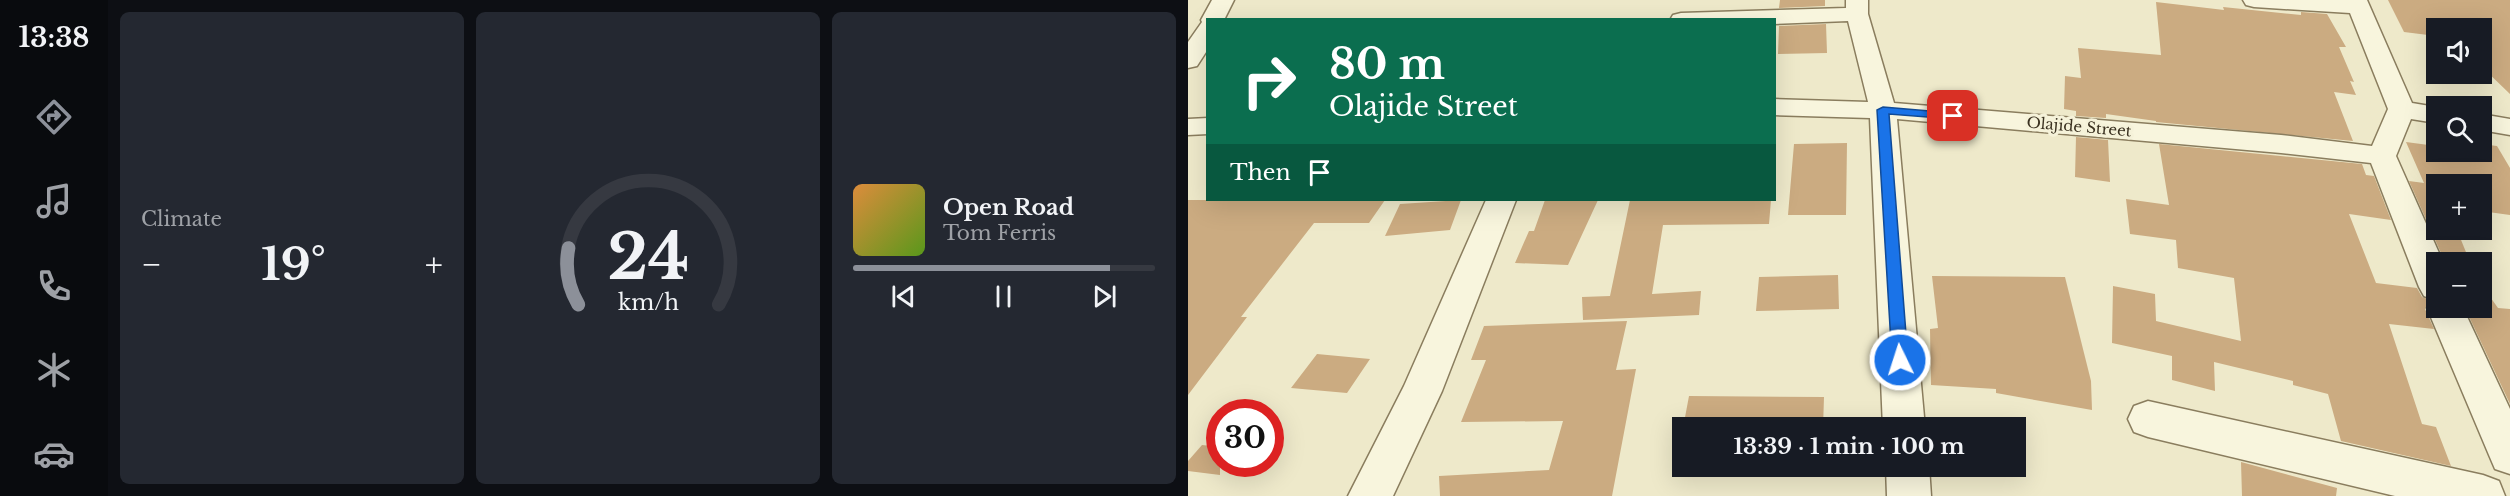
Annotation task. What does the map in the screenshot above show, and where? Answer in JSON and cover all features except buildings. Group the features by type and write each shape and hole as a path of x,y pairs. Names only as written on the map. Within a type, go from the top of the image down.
{"street":[{"path":"1213,18 1222,0"},
{"path":"2254,0 2358,3 2401,109 2382,156 2426,263"},
{"path":"1708,18 1857,7 1883,110 1903,417"},
{"path":"1188,61 1206,31"},
{"name":"Olajide Street","path":"1776,107 1883,110 2281,144 2382,156"},
{"path":"2401,109 2426,113"},
{"path":"2492,124 2510,127"},
{"path":"1188,127 1206,126"},
{"path":"1370,496 1422,391 1502,201"},
{"path":"2449,318 2510,455"},
{"path":"2148,419 2482,496"},
{"path":"1908,477 1909,496"}],"route":[{"path":"1900,360 1883,110 1953,116"}]}
